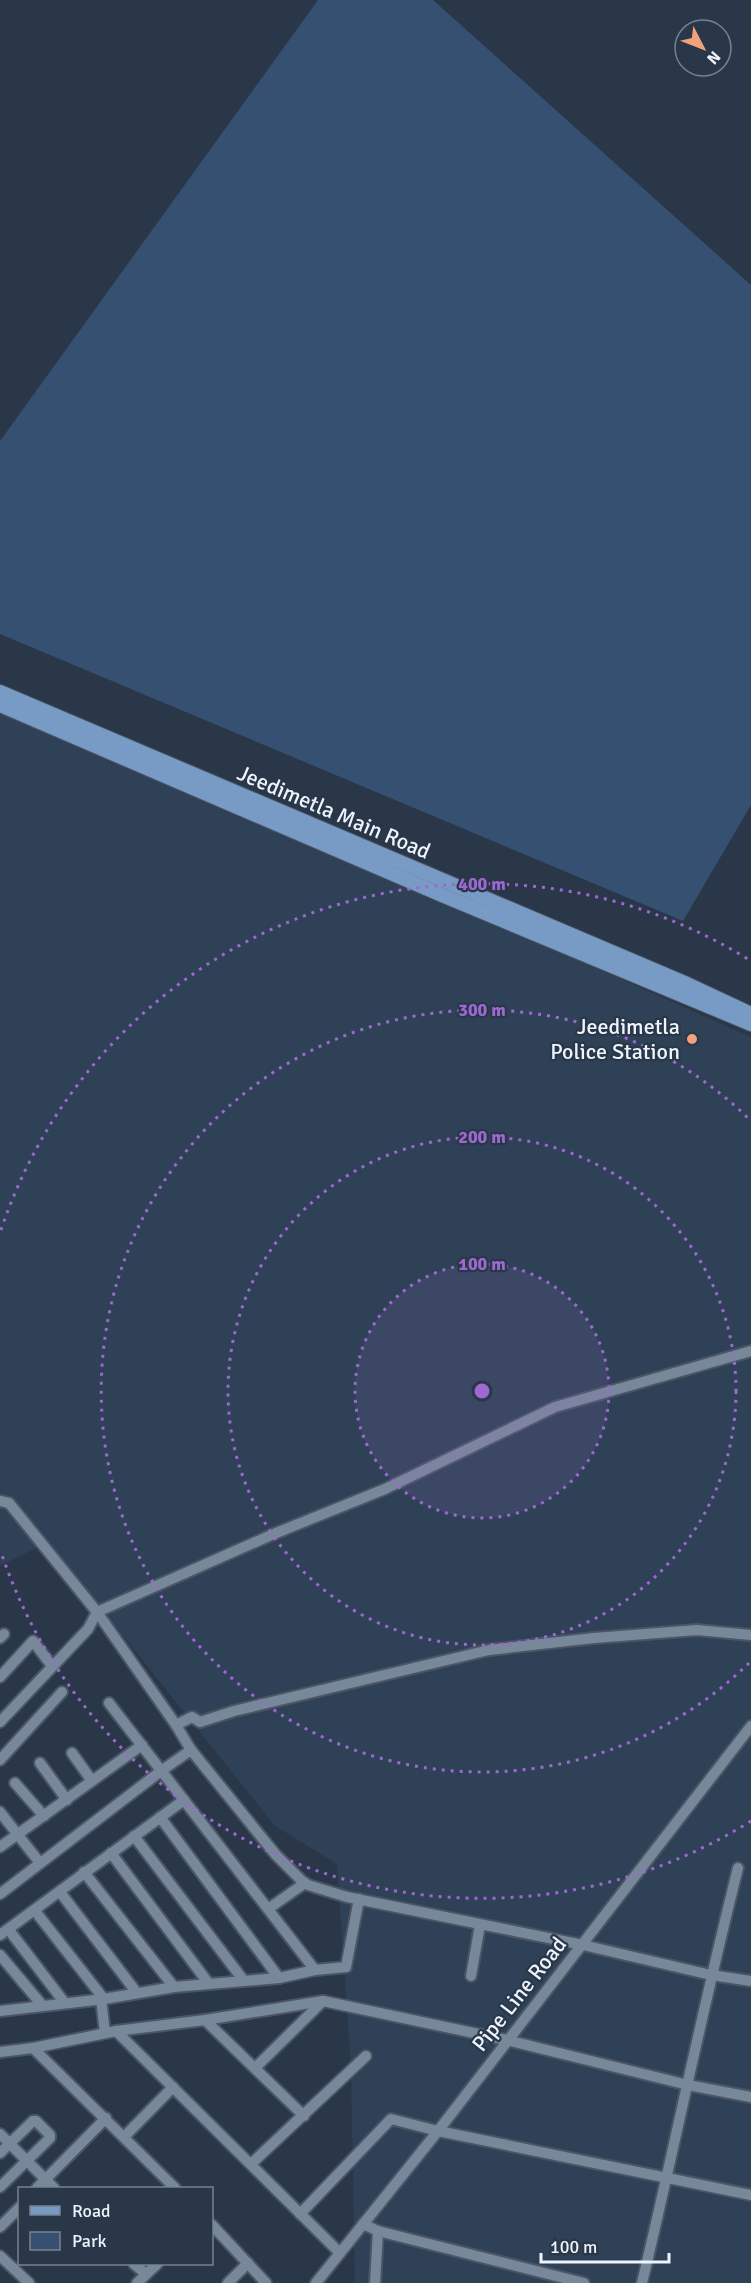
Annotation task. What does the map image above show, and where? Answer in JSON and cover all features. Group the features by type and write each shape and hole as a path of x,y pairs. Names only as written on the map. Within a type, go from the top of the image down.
{"main road":[{"name":"Jeedimetla Main Road","path":"0,692 685,989 751,1024"},
{"name":"Jeedimetla Main Road","path":"0,705 442,895 751,1014"}],"street":[{"path":"0,1722 88,1629 97,1612 385,1489 555,1407 751,1351"},
{"path":"0,1501 9,1503 97,1612 191,1750 276,1855 305,1883 358,1899 583,1945 711,1975 751,1981"},
{"path":"176,1725 192,1717 200,1722 234,1711 489,1650 594,1638 698,1630 751,1635"},
{"path":"0,1677 33,1641 52,1666"},
{"path":"0,1760 62,1692"},
{"path":"109,1703 315,1970"},
{"name":"Pipe Line Road","path":"316,2283 438,2131 751,1726"},
{"path":"0,1847 142,1745"},
{"path":"0,1894 191,1750"},
{"path":"72,1754 92,1781"},
{"path":"40,1763 67,1800"},
{"path":"15,1783 44,1816"},
{"path":"64,2002 4,1933 184,1800"},
{"path":"0,1812 40,1863"},
{"path":"160,1817 279,1978"},
{"path":"135,1836 244,1981"},
{"path":"111,1853 209,1984"},
{"path":"642,2283 711,1975 738,1868"},
{"path":"84,1872 174,1987"},
{"path":"268,1909 305,1883"},
{"path":"60,1892 137,1993"},
{"path":"0,2011 103,1999 174,1987 279,1978 315,1970 346,1967 358,1899"},
{"path":"34,1911 103,1999 111,2032 173,2088 340,2253"},
{"path":"471,1976 480,1925"},
{"path":"0,1955 42,2005"},
{"path":"255,2068 323,2001"},
{"path":"0,2052 33,2048 111,2032 323,2001 507,2040 688,2085 751,2097"},
{"path":"204,2020 304,2116"},
{"path":"33,2048 175,2187"},
{"path":"251,2164 366,2056"},
{"path":"124,2137 173,2088"},
{"path":"0,2134 26,2161 41,2184 106,2118"},
{"path":"300,2214 391,2118 438,2131 751,2195"},
{"path":"0,2153 33,2121 36,2121 50,2135 50,2138 0,2187"},
{"path":"0,2227 18,2208"},
{"path":"363,2224 378,2231 584,2283"},
{"path":"213,2226 266,2283"},
{"path":"375,2283 378,2231"},
{"path":"0,2256 29,2283"},
{"path":"228,2283 248,2263"},
{"path":"135,2265 146,2274"},
{"path":"137,2283 156,2265"}],"shaded area":[{"path":"0,702 751,1037 751,2283 355,2283 351,2069 337,1864 275,1826 48,1542 0,1566"}],"green space":[{"path":"318,0 433,0 751,285 751,805 683,921 0,634 0,441"}],"place":[{"name":"Jeedimetla Police Station","path":"692,1039"}]}
